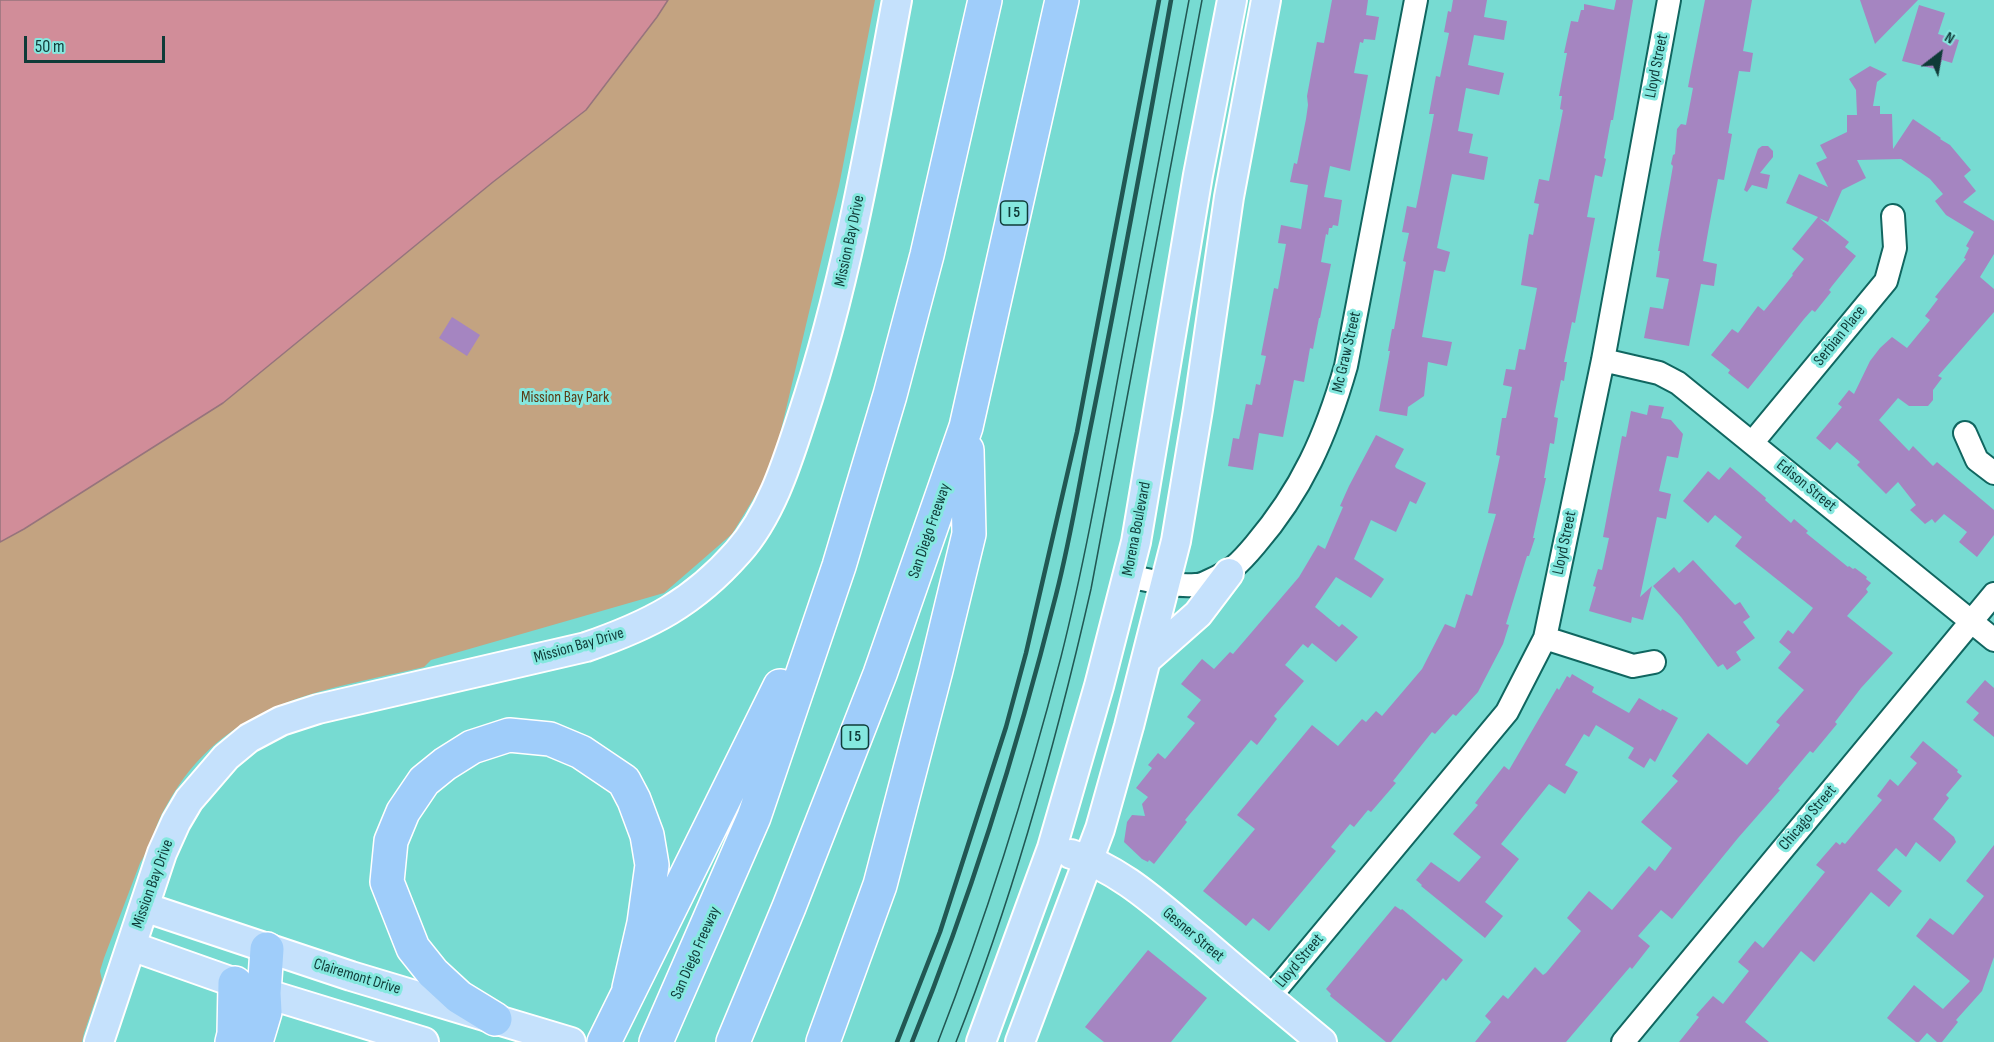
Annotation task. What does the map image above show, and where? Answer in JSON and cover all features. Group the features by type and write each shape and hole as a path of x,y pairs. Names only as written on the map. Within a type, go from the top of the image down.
{"highway":[{"name":"San Diego Freeway","path":"656,1042 754,817 839,566 890,395 927,255 985,0"},
{"name":"San Diego Freeway","path":"732,1042 789,907 880,674 966,427 1062,0"},
{"path":"823,1042 880,885 969,534 966,427"},
{"path":"604,1042 839,566"},
{"path":"495,1019 459,997 433,973 413,948 387,882 391,842 403,812 424,781 472,747 509,735 550,739 581,752 624,781 634,800 647,835 652,865 644,923 629,988"},
{"path":"232,1042 249,988 267,949"},
{"path":"249,988 266,1012 256,1042"}],"main road":[{"name":"Mission Bay Drive","path":"99,1042 162,854 176,822 189,800 226,757 249,738 282,721 318,710 586,647 628,632 665,614 697,592 739,551 760,521 785,470 811,391 857,212 897,0"},
{"name":"Morena Boulevard","path":"981,1042 1052,848 1099,686 1136,542 1198,175 1232,0"},
{"path":"1020,1042 1090,859 1128,730 1176,541 1198,409 1228,197 1266,0"},
{"path":"1147,659 1198,614 1229,573"},
{"name":"Gesner Street","path":"1052,848 1090,859 1113,872 1155,903 1322,1042"},
{"name":"Clairemont Drive","path":"144,907 267,949 560,1038"},
{"path":"131,946 249,988 424,1042"}],"street":[{"name":"Mc Graw Street","path":"1127,576 1197,585 1229,573 1275,522 1300,484 1321,440 1346,366 1416,0"},
{"name":"Lloyd Street","path":"1269,998 1507,712 1545,638 1603,360 1669,0"},
{"name":"Serbian Place","path":"1752,443 1886,281 1894,248 1893,216"},
{"name":"Edison Street","path":"1603,360 1659,373 1678,383 1994,640"},
{"path":"1965,433 1977,460 1994,473"},
{"name":"Chicago Street","path":"1623,1042 1994,594"},
{"path":"1545,638 1633,666 1654,662"}],"green space":[{"name":"Mission Bay Park","path":"668,0 875,0 839,186 772,468 732,534 664,593 431,660 424,667 321,691 288,702 229,733 203,756 179,785 161,815 104,958 100,971 102,980 82,1042 0,1042 0,542 223,403 493,182 586,110"}],"shaded area":[{"path":"0,0 668,0 586,110 493,182 223,403 0,542"}],"building":[{"path":"1332,0 1368,0 1366,15 1379,17 1375,40 1364,39 1363,43 1360,42 1354,73 1368,75 1350,171 1330,166 1324,197 1342,200 1338,226 1333,225 1329,228 1328,235 1326,234 1321,262 1331,264 1320,318 1313,349 1310,348 1304,382 1294,380 1283,437 1259,433 1253,470 1228,466 1233,438 1239,439 1246,404 1252,405 1256,384 1260,385 1266,356 1261,355 1274,288 1278,289 1286,244 1278,243 1281,225 1301,229 1308,185 1290,182 1294,163 1297,164 1306,119 1307,96 1317,42 1324,43"},
{"path":"1453,0 1487,0 1484,17 1507,21 1504,40 1474,35 1468,65 1504,73 1499,95 1466,88 1458,131 1473,134 1469,153 1488,157 1484,180 1452,174 1437,248 1450,252 1445,272 1434,270 1422,337 1452,342 1447,366 1428,362 1424,396 1408,407 1407,416 1379,411 1390,351 1388,351 1406,262 1403,261 1409,233 1402,232 1407,206 1416,208 1434,114 1429,114 1436,76 1440,77 1449,33 1444,32 1448,11 1451,12"},
{"path":"1616,0 1633,0 1613,120 1611,120 1602,177 1595,175 1587,217 1595,218 1575,323 1572,322 1564,362 1567,362 1564,381 1561,380 1554,417 1558,418 1554,444 1550,443 1544,478 1546,478 1533,538 1535,538 1529,556 1527,556 1506,624 1509,625 1503,644 1478,692 1456,716 1453,714 1435,734 1432,732 1393,781 1396,783 1371,812 1368,810 1354,827 1350,824 1331,847 1336,851 1269,931 1253,918 1246,926 1203,891 1255,829 1237,815 1312,725 1338,746 1362,719 1366,722 1376,711 1382,716 1422,669 1445,624 1455,628 1466,594 1472,596 1496,514 1488,513 1500,456 1496,455 1502,418 1506,418 1512,387 1503,385 1506,369 1515,370 1519,349 1525,350 1537,288 1521,285 1529,234 1533,235 1539,204 1534,203 1539,179 1549,181 1563,110 1560,109 1562,96 1559,96 1567,53 1564,53 1571,21 1578,22 1581,10 1584,10 1584,4 1614,10"},
{"path":"1705,0 1752,0 1743,51 1753,53 1750,72 1739,71 1728,133 1732,134 1724,180 1718,179 1703,261 1717,264 1714,286 1701,284 1689,346 1644,338 1650,307 1663,309 1669,279 1656,277 1660,251 1658,251 1673,166 1671,164 1675,154 1677,129 1681,124 1686,125 1693,88 1688,87"},
{"path":"1860,0 1918,0 1875,44"},
{"path":"1919,5 1945,13 1938,34 1959,40 1952,63 1942,60 1939,70 1902,61"},
{"path":"1870,66 1887,74 1877,82 1873,106 1880,106 1880,114 1892,114 1893,149 1913,119 1941,138 1971,170 1964,176 1976,191 1963,202 1994,221 1994,254 1980,277 1994,289 1994,312 1938,376 1942,378 1933,390 1933,400 1928,406 1909,406 1898,398 1879,420 1909,451 1913,446 1933,466 1937,462 1994,510 1994,535 1977,557 1959,542 1967,532 1944,514 1935,523 1932,519 1925,524 1910,510 1916,505 1898,482 1886,494 1857,465 1860,462 1837,442 1830,450 1816,438 1842,407 1838,404 1849,390 1854,394 1870,361 1880,348 1892,337 1907,348 1930,320 1925,316 1938,299 1935,297 1966,259 1964,258 1969,248 1966,246 1974,232 1946,215 1935,201 1943,194 1930,179 1901,159 1857,160 1866,178 1842,190 1828,222 1819,218 1849,242 1845,247 1856,256 1829,290 1831,292 1815,312 1812,310 1804,319 1748,389 1728,373 1730,370 1711,355 1732,329 1738,333 1758,306 1764,311 1804,259 1792,249 1818,217 1786,203 1799,174 1828,187 1816,163 1827,158 1820,145 1847,132 1847,115 1857,115 1856,90 1849,79"},
{"path":"1768,146 1773,151 1773,157 1760,173 1770,175 1767,189 1752,185 1747,192 1744,190 1758,149"},
{"path":"452,317 480,335 467,356 439,338"},
{"path":"1649,405 1664,407 1661,418 1671,420 1683,434 1678,458 1667,456 1659,491 1671,494 1666,519 1657,517 1640,597 1652,586 1643,620 1632,617 1631,623 1589,611 1596,587 1593,586 1598,569 1602,570 1609,538 1603,537 1622,436 1626,437 1631,411 1647,415"},
{"path":"1376,435 1404,449 1396,468 1426,483 1416,504 1410,501 1396,532 1371,520 1354,559 1384,579 1371,598 1336,577 1315,607 1339,627 1342,624 1358,637 1336,662 1312,643 1308,648 1303,644 1285,665 1304,681 1274,716 1277,719 1257,745 1251,740 1185,820 1187,822 1154,864 1142,859 1124,842 1127,822 1132,815 1145,816 1142,804 1148,797 1136,788 1152,768 1148,765 1158,753 1165,759 1195,723 1187,717 1201,700 1181,684 1202,659 1214,669 1230,652 1233,654 1299,577 1318,545 1325,549 1343,507 1340,506"},
{"path":"1730,467 1791,523 1794,519 1808,531 1806,533 1848,567 1855,568 1867,577 1866,579 1871,583 1866,589 1868,592 1847,616 1893,653 1861,688 1835,722 1837,724 1813,753 1810,751 1672,919 1661,910 1638,936 1650,946 1566,1042 1475,1042 1491,1022 1485,1016 1503,995 1508,999 1535,967 1543,975 1546,973 1581,931 1567,918 1589,891 1612,910 1649,866 1655,871 1672,848 1641,822 1678,781 1672,776 1708,733 1747,765 1780,725 1776,722 1804,690 1778,668 1791,652 1779,642 1788,630 1793,634 1813,608 1735,546 1742,537 1715,515 1708,523 1683,501 1708,471 1719,480"},
{"path":"1693,560 1735,605 1740,602 1750,617 1743,622 1755,638 1736,652 1741,660 1727,670 1723,664 1718,667 1681,617 1653,586 1674,567 1679,573"},
{"path":"1572,674 1594,687 1592,692 1629,713 1639,698 1678,718 1655,762 1650,758 1644,768 1628,758 1634,748 1596,725 1589,737 1584,734 1565,765 1578,772 1565,794 1549,784 1501,844 1519,859 1485,902 1503,916 1485,938 1416,880 1431,862 1459,882 1481,857 1453,834 1478,805 1475,803 1504,766 1509,770 1557,688 1559,690 1567,676 1570,678"},
{"path":"1985,680 1994,688 1994,737 1973,720 1979,713 1966,702"},
{"path":"1923,741 1962,776 1946,795 1949,798 1933,819 1954,837 1956,842 1940,862 1916,842 1906,857 1896,848 1877,870 1902,891 1889,907 1871,892 1814,962 1801,951 1745,1022 1769,1042 1679,1042 1699,1017 1696,1015 1713,996 1723,1004 1749,971 1738,962 1755,941 1763,948 1825,872 1816,865 1836,842 1840,845 1842,842 1845,844 1882,800 1877,796 1890,779 1898,786 1917,763 1910,757"},
{"path":"1994,845 1994,957 1982,991 1956,1020 1958,1022 1942,1042 1937,1042 1927,1033 1919,1042 1916,1042 1887,1018 1914,985 1943,1009 1970,981 1916,936 1930,918 1953,935 1984,896 1966,881"},
{"path":"1395,906 1402,909 1463,960 1446,981 1443,978 1391,1042 1386,1042 1330,996 1331,994 1326,989"},
{"path":"1148,950 1207,998 1171,1042 1104,1042 1085,1027"}],"tram line":[{"path":"938,1042 1005,851 1061,657 1099,482 1189,0"},
{"path":"956,1042 1015,875 1078,647 1091,589 1202,0"}],"railway":[{"path":"897,1042 940,932 1006,727 1026,653 1077,432 1159,0"},
{"path":"912,1042 954,932 992,821 1026,708 1056,595 1113,315 1171,0"}]}
